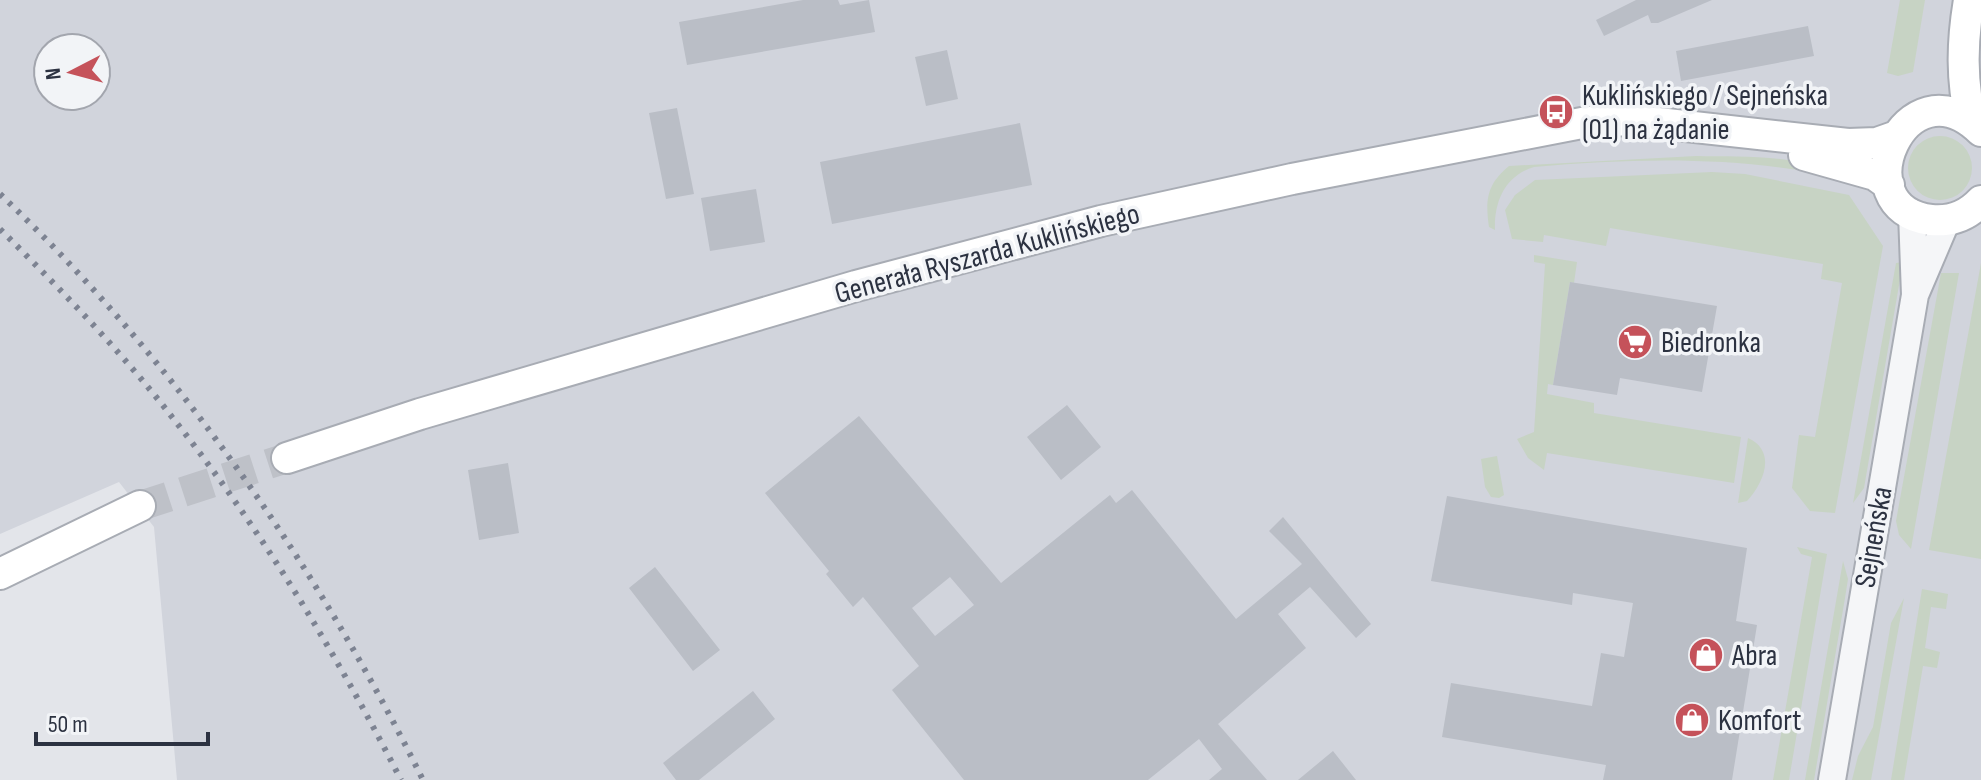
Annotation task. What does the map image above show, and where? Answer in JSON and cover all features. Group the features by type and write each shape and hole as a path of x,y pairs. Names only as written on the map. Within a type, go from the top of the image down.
{"main road":[{"path":"1969,0 1962,44 1964,87 1976,127"},
{"path":"1924,114 1946,84 1962,44"},
{"path":"1976,127 1950,113 1924,114 1913,119 1894,137 1887,158 1889,185 1902,206 1912,213 1931,220 1947,220 1969,212 1981,201"},
{"name":"Generała Ryszarda Kuklińskiego","path":"287,458 688,334 856,286 1158,208 1542,128 1631,120 1848,144 1877,143 1894,137"},
{"name":"Generała Ryszarda Kuklińskiego","path":"1701,129 1845,165 1875,175 1889,185"},
{"path":"0,574 140,506"}],"street":[{"name":"Sejneńska","path":"1832,780 1915,295 1912,213"},
{"name":"Sejneńska","path":"1915,295 1947,220"}],"shaded area":[{"path":"0,0 1981,0 1981,780 177,780 154,527 119,482 0,534"}],"green space":[{"path":"1900,0 1925,0 1913,72 1898,76 1887,73"},
{"path":"1940,136 1958,142 1966,150 1972,168 1966,186 1958,194 1940,200 1922,194 1914,186 1908,168 1914,150 1922,142"},
{"path":"1696,156 1787,160 1822,169 1837,177 1724,162 1610,162 1534,167 1508,184 1496,210 1495,230 1489,227 1489,193 1496,179 1509,166"},
{"path":"1712,172 1745,174 1849,195 1883,246 1835,513 1810,511 1792,488 1799,435 1815,437 1842,283 1821,279 1823,264 1610,228 1606,246 1544,235 1543,242 1512,239 1505,210 1515,195 1535,180"},
{"path":"1534,255 1577,262 1574,283 1570,282 1553,385 1548,384 1547,394 1594,403 1594,413 1741,437 1734,483 1547,453 1544,470 1528,458 1517,439 1534,432 1545,264 1534,262"},
{"path":"1903,262 1864,488 1853,503 1896,263"},
{"path":"1981,263 1981,559 1929,550"},
{"path":"1941,273 1959,273 1911,549 1899,535 1896,521"},
{"path":"1748,438 1762,451 1765,468 1753,494 1747,501 1738,503"},
{"path":"1497,456 1504,495 1499,498 1491,497 1485,487 1481,459"},
{"path":"1797,547 1827,554 1789,780 1773,780 1812,557 1801,554"},
{"path":"1843,561 1848,579 1814,780 1805,780"},
{"path":"1922,589 1948,594 1946,609 1931,607 1925,648 1940,652 1937,668 1923,666 1904,780 1891,780"},
{"path":"1904,598 1871,780 1852,780 1858,756 1873,727 1891,623"}],"building":[{"path":"803,0 838,0 840,5 869,0 875,32 687,65 679,22"},
{"path":"1636,0 1712,0 1658,23 1651,23 1648,15 1604,36 1596,20"},
{"path":"1808,26 1814,56 1681,81 1676,51"},
{"path":"947,50 958,99 926,106 915,57"},
{"path":"677,108 694,194 666,199 649,113"},
{"path":"1020,123 1032,185 832,224 820,162"},
{"path":"756,189 765,242 710,251 701,198"},
{"name":"Biedronka","path":"1570,282 1717,306 1702,392 1620,378 1617,395 1553,385"},
{"path":"1067,405 1101,447 1061,480 1027,437"},
{"path":"859,416 1001,583 1110,495 1116,503 1132,490 1236,619 1302,564 1269,531 1283,517 1371,624 1356,638 1310,587 1278,614 1306,648 1218,724 1267,780 1209,780 1222,769 1199,739 1148,780 964,780 892,690 919,666 863,597 853,607 826,574 829,571 765,493","holes":["950,577 974,605 935,636 912,608"]},
{"path":"508,463 519,533 479,540 468,470"},
{"path":"1447,496 1747,548 1736,621 1757,625 1732,780 1603,780 1606,765 1442,737 1451,683 1592,706 1601,653 1624,657 1633,603 1573,593 1572,605 1431,581"},
{"path":"655,567 720,650 693,671 629,588"},
{"path":"753,691 775,719 699,780 676,780 663,763"},
{"path":"1333,751 1356,780 1298,780"}],"tunnel":[{"path":"140,506 287,458"}],"railway":[{"path":"0,194 125,325 183,395 237,468 336,621 423,780"},
{"path":"0,229 111,344 205,460 296,593 401,780"}],"place":[{"name":"Kuklińskiego / Sejneńska (01) na żądanie","path":"1556,112"},
{"name":"Biedronka","path":"1635,342"},
{"name":"Abra","path":"1706,655"},
{"name":"Komfort","path":"1692,720"}]}
